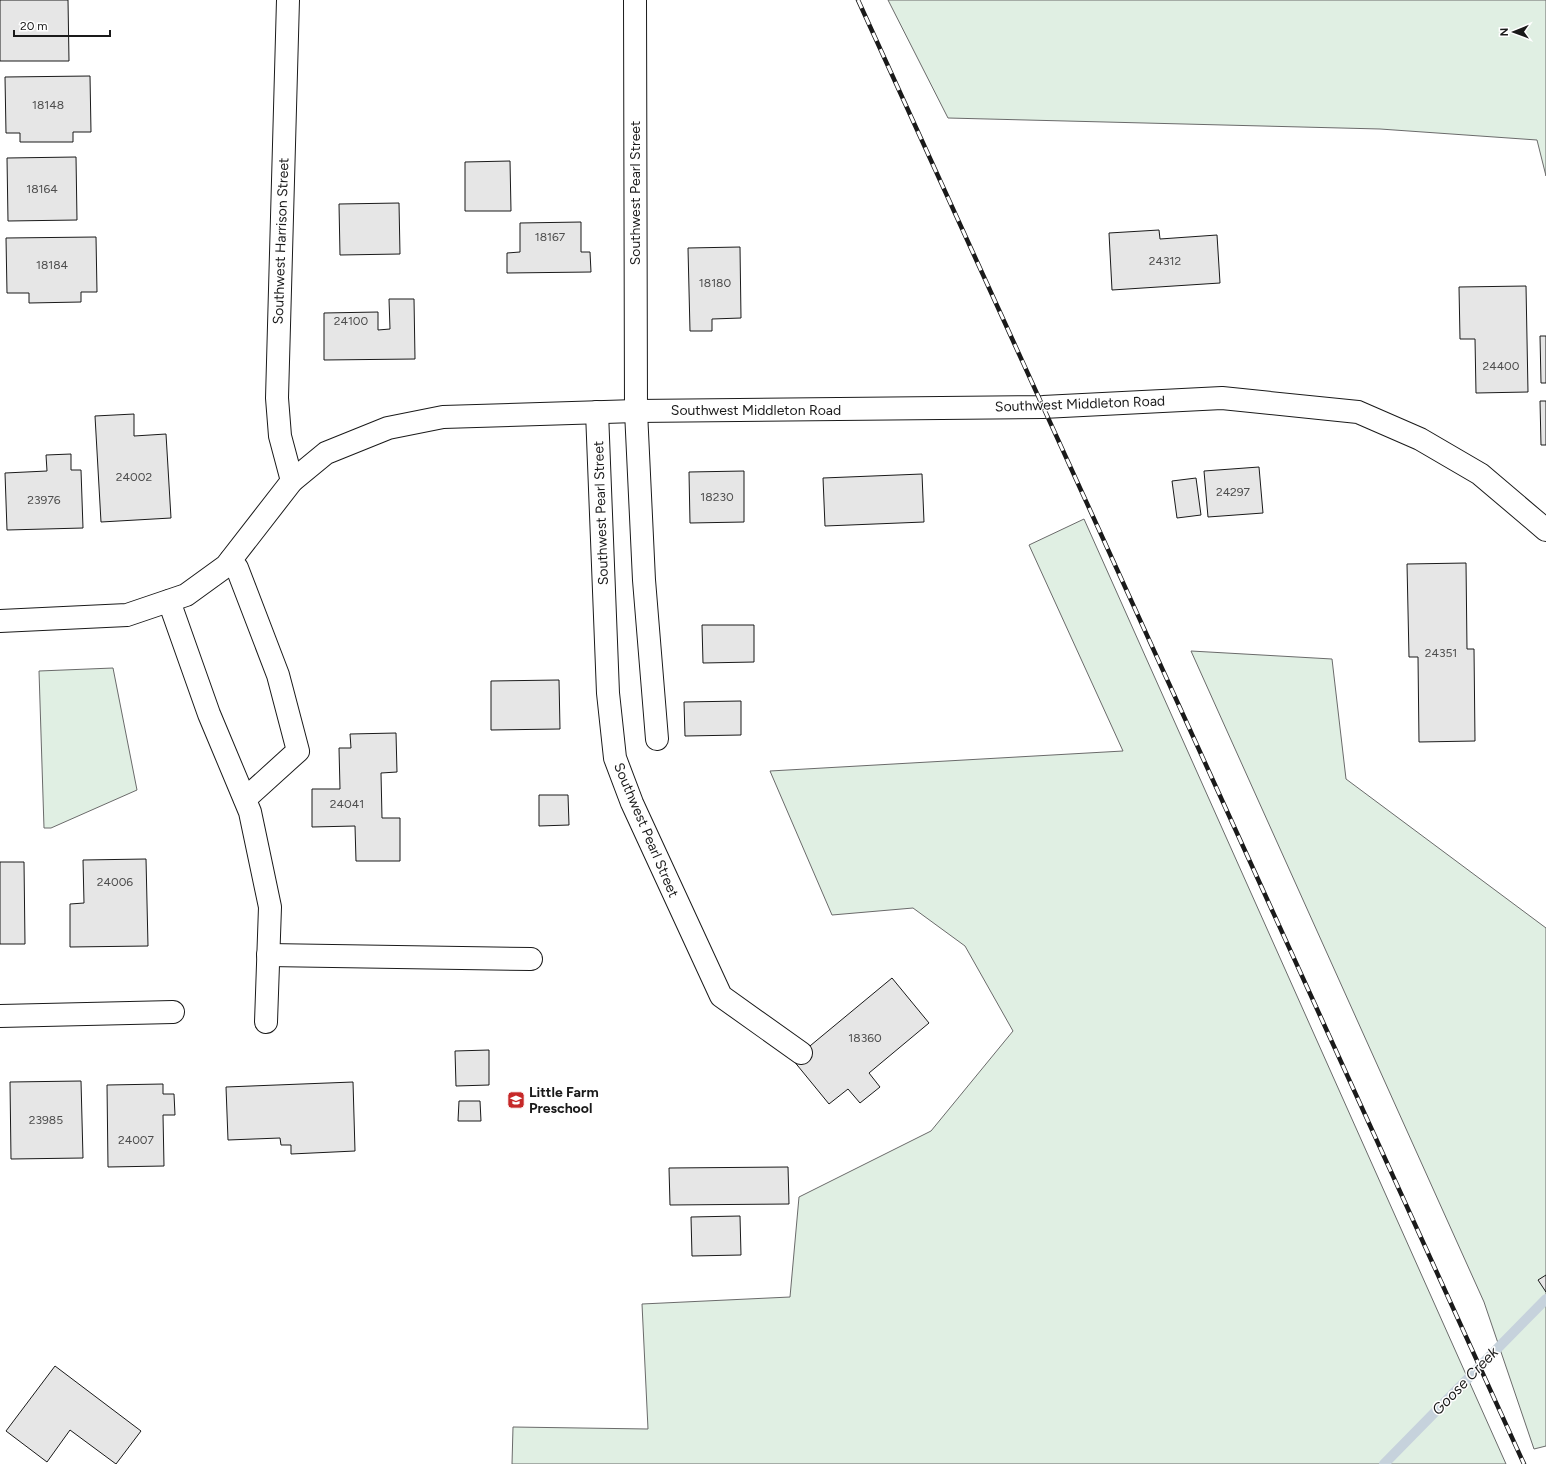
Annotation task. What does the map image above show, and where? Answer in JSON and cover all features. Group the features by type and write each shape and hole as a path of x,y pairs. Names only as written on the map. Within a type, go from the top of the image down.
{"street":[{"name":"Southwest Harrison Street","path":"288,0 277,398 280,436 292,481"},
{"name":"Southwest Pearl Street","path":"635,0 636,410 644,580 657,739"},
{"name":"Southwest Middleton Road","path":"0,621 128,615 186,595 226,566 292,481 326,453 388,428 443,417 636,410 1024,407 1222,398 1358,412 1420,439 1480,474 1546,530"},
{"name":"Southwest Pearl Street","path":"597,412 608,693 615,758 632,803 721,996 801,1053"},
{"path":"231,560 236,568 278,675 298,752 245,799"},
{"path":"169,601 209,714 250,812 270,907 266,1022"},
{"path":"268,955 531,959"},
{"path":"0,1016 173,1012"}],"green space":[{"path":"888,0 1546,0 1546,176 1537,140 1380,129 948,118"},
{"path":"1084,519 1506,1464 512,1464 513,1427 648,1429 642,1304 790,1297 799,1197 931,1131 1013,1031 965,946 913,908 832,915 770,771 1123,751 1029,545"},
{"path":"1191,651 1332,659 1346,779 1546,928 1546,1446 1534,1449 1484,1302"},
{"path":"113,668 137,790 51,828 44,828 39,671"}],"building":[{"path":"0,0 68,0 69,61 0,61"},
{"path":"90,76 91,132 73,132 73,142 20,142 20,133 6,133 5,77"},
{"path":"76,157 77,220 8,221 7,158"},
{"path":"510,161 511,211 465,211 465,162"},
{"path":"399,203 400,254 340,255 339,204"},
{"path":"581,222 581,252 590,252 591,272 507,273 507,253 520,252 520,223"},
{"path":"1159,230 1160,239 1217,235 1220,283 1112,290 1109,233"},
{"path":"96,237 97,292 81,292 81,302 29,303 29,293 7,293 6,238"},
{"path":"740,247 741,318 712,319 712,331 690,331 688,248"},
{"path":"1526,286 1528,392 1476,393 1475,339 1460,339 1459,287"},
{"path":"389,299 414,299 415,359 324,360 324,313 378,312 378,330 390,329"},
{"path":"1540,336 1546,336 1546,383 1541,383"},
{"path":"1540,401 1546,401 1546,445 1541,445"},
{"path":"134,414 134,436 166,434 171,518 101,522 95,416"},
{"path":"71,454 71,470 81,470 83,528 7,530 5,473 47,471 46,455"},
{"path":"1259,467 1263,513 1208,517 1204,471"},
{"path":"744,471 744,522 690,523 689,472"},
{"path":"922,474 924,522 825,526 823,478"},
{"path":"1196,478 1201,515 1177,518 1172,481"},
{"path":"1466,563 1467,649 1474,649 1475,741 1419,742 1418,657 1409,657 1407,564"},
{"path":"702,625 754,625 754,662 703,663"},
{"path":"559,680 560,729 491,730 491,681"},
{"path":"741,701 741,735 685,736 684,702"},
{"path":"396,733 397,772 381,773 382,818 400,818 400,861 356,861 355,826 312,827 312,789 340,789 339,748 351,748 350,734"},
{"path":"539,795 568,795 569,825 539,826"},
{"path":"146,859 148,946 70,947 70,904 84,903 83,860"},
{"path":"0,862 24,862 25,944 0,944"},
{"path":"892,978 929,1023 869,1073 880,1087 860,1103 848,1089 829,1104 793,1060"},
{"path":"489,1050 489,1085 456,1086 455,1051"},
{"path":"81,1081 83,1158 11,1159 10,1082"},
{"path":"353,1082 355,1151 291,1154 291,1145 281,1145 280,1138 228,1140 226,1087"},
{"path":"163,1084 163,1094 174,1094 175,1115 163,1115 164,1166 108,1167 107,1085"},
{"path":"459,1101 480,1101 481,1121 458,1121"},
{"path":"788,1167 789,1204 670,1205 669,1168"},
{"path":"740,1216 741,1255 692,1256 691,1217"},
{"path":"1546,1275 1546,1292 1538,1280"},
{"path":"55,1366 141,1431 116,1464 70,1430 47,1462 6,1431"}],"waterway":[{"name":"Goose Creek","path":"1384,1464 1546,1299"}],"railway":[{"path":"858,0 1524,1464"}],"place":[{"name":"Little Farm Preschool","path":"516,1100"}]}
